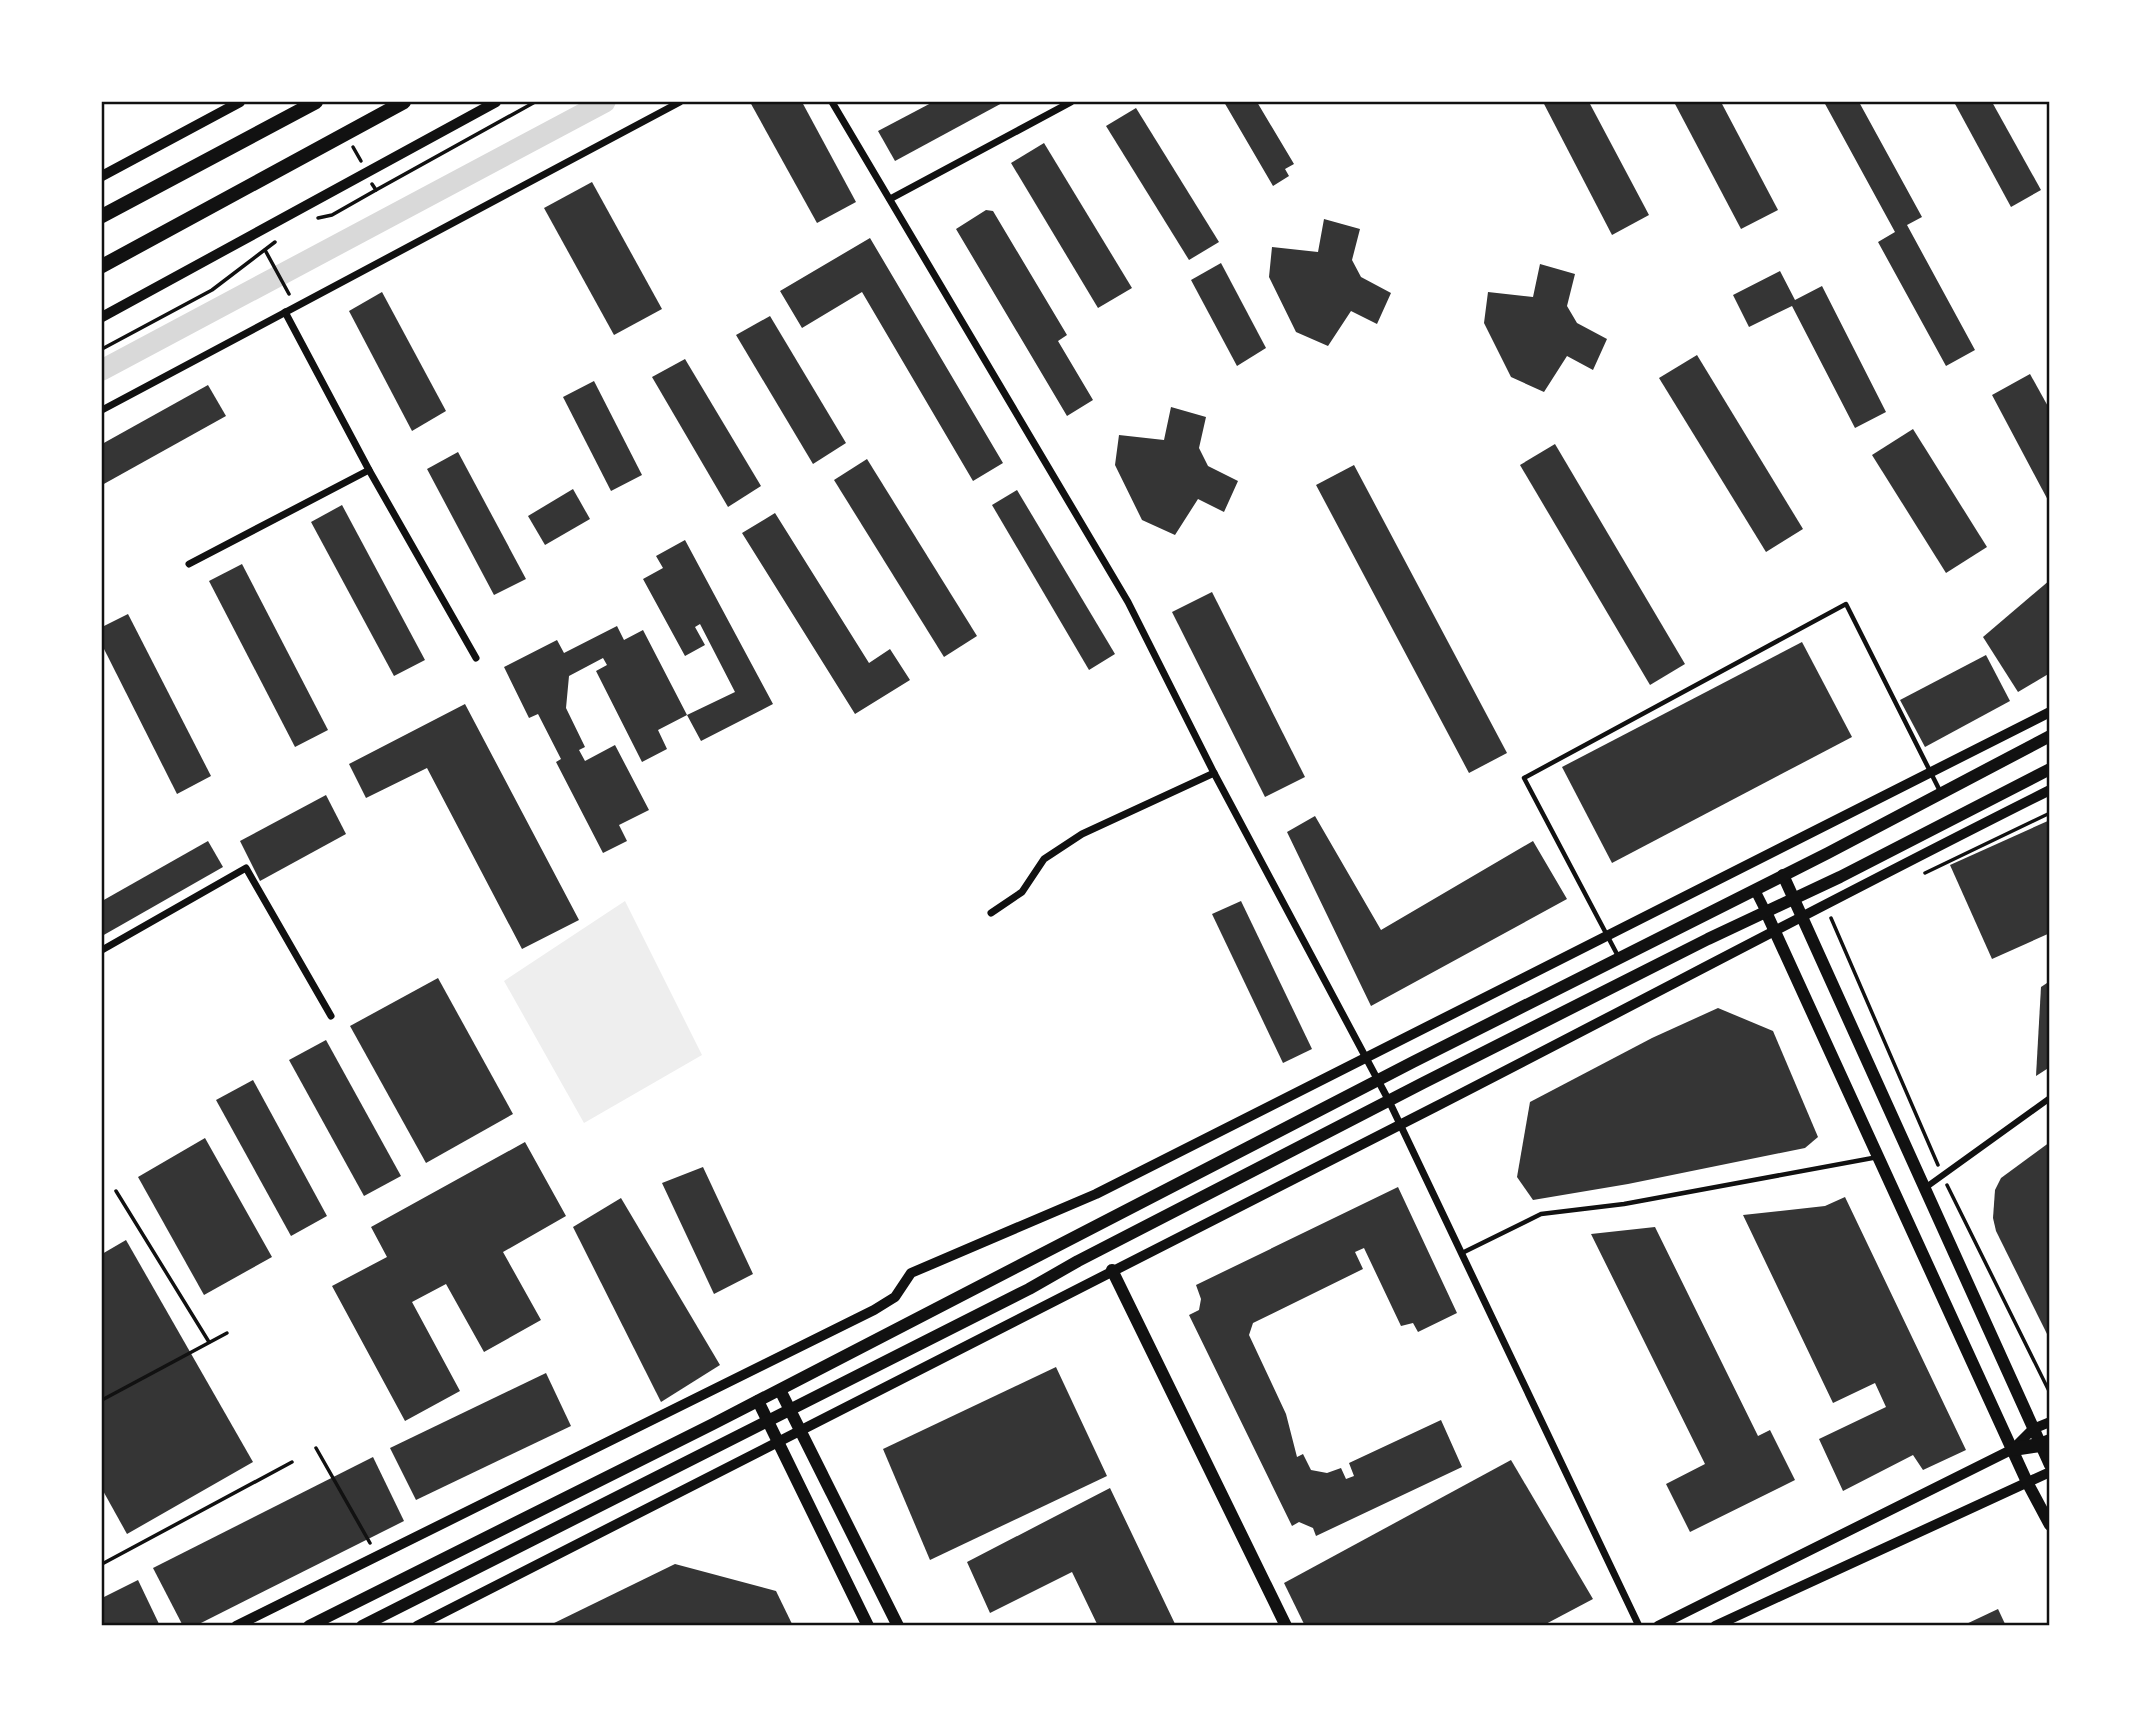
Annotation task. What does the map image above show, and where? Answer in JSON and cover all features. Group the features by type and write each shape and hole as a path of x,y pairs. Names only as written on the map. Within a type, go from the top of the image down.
{"highway":[{"path":"102,216 316,102"},
{"path":"102,266 404,102"},
{"path":"2012,1449 2045,1443"}],"main road":[{"path":"309,1626 780,1390 1755,890 2049,736"},
{"path":"362,1626 1029,1289 1078,1261 1389,1101 2049,769"},
{"path":"1783,875 2033,1429 2045,1443 2049,1465"},
{"path":"1766,912 2049,1525"},
{"path":"1112,1270 1286,1626"},
{"path":"780,1390 898,1626"},
{"path":"758,1401 867,1626"}],"street":[{"path":"102,176 240,102"},
{"path":"102,317 496,102"},
{"path":"102,410 680,102"},
{"path":"832,102 1128,602 1214,773 1379,1081 1640,1626"},
{"path":"890,199 1071,102"},
{"path":"285,312 369,470 476,658"},
{"path":"189,564 369,470"},
{"path":"236,1626 874,1310 895,1297 911,1273 1097,1194 2049,712"},
{"path":"991,913 1022,892 1044,859 1082,834 1214,773"},
{"path":"417,1626 2049,790"},
{"path":"102,950 246,868 331,1016"},
{"path":"1755,890 1766,912"},
{"path":"1925,1188 2049,1098"},
{"path":"1658,1626 2012,1449 2033,1429 2049,1422"},
{"path":"1715,1626 2049,1472"}],"lane":[{"path":"1620,959 1524,778 1846,604 1942,793"},
{"path":"1462,1253 1541,1214 1624,1205 1879,1157"}],"path":[{"path":"316,218 332,215 376,190"},
{"path":"102,349 212,290 279,238"},
{"path":"265,250 296,306"},
{"path":"1913,878 2049,813"},
{"path":"1831,917 1943,1175 2049,1393"},
{"path":"116,1191 209,1342"},
{"path":"102,1400 227,1333"},
{"path":"316,1448 377,1556"},
{"path":"102,1564 292,1462"}],"shaded area":[{"path":"625,901 702,1055 584,1123 504,981"}],"building":[{"path":"750,102 802,102 856,202 817,223"},
{"path":"933,102 1004,102 895,161 878,131"},
{"path":"1224,102 1257,102 1294,164 1285,169 1289,176 1273,186"},
{"path":"1543,102 1589,102 1649,215 1612,235"},
{"path":"1674,102 1721,102 1778,210 1741,229"},
{"path":"1824,102 1859,102 1922,217 1907,225 1975,350 1946,366 1878,242 1895,232"},
{"path":"1954,102 1992,102 2041,190 2011,207"},
{"path":"1136,108 1219,242 1189,260 1106,126"},
{"path":"1044,143 1132,288 1098,308 1011,163"},
{"path":"592,182 662,309 614,335 544,208"},
{"path":"986,210 993,211 1067,335 1058,341 1093,400 1067,416 956,229"},
{"path":"1324,219 1360,229 1352,260 1361,277 1391,293 1377,324 1351,311 1328,346 1296,332 1269,277 1272,247 1318,252"},
{"path":"870,238 1003,463 973,481 862,292 802,328 780,291"},
{"path":"1221,263 1266,348 1237,366 1191,280"},
{"path":"1540,264 1575,274 1567,306 1577,323 1607,339 1593,370 1567,356 1544,392 1511,377 1484,323 1488,292 1533,297"},
{"path":"1780,271 1795,300 1822,286 1886,412 1855,428 1792,306 1749,327 1733,295"},
{"path":"382,292 446,411 412,431 349,311"},
{"path":"770,316 846,443 813,464 736,335"},
{"path":"1697,355 1803,529 1766,552 1659,378"},
{"path":"685,359 761,486 728,507 652,377"},
{"path":"2030,374 2050,410 2050,504 1992,395"},
{"path":"594,381 642,475 611,491 563,397"},
{"path":"208,385 226,416 102,485 102,444"},
{"path":"1171,407 1206,417 1199,448 1208,466 1238,481 1224,512 1198,499 1175,535 1142,520 1115,465 1119,435 1164,440"},
{"path":"1913,429 1987,547 1946,573 1872,455"},
{"path":"1555,444 1685,664 1650,685 1520,465"},
{"path":"458,452 526,579 494,595 427,469"},
{"path":"867,459 977,636 944,657 834,480"},
{"path":"1354,465 1507,753 1469,773 1316,485"},
{"path":"573,489 590,519 545,545 528,516"},
{"path":"1017,490 1115,654 1089,670 992,505"},
{"path":"342,505 425,660 394,676 311,522"},
{"path":"775,513 869,663 890,649 910,680 855,714 742,533"},
{"path":"685,540 773,704 701,741 687,715 735,692 700,624 695,627 705,645 685,656 643,579 663,568 656,556"},
{"path":"242,564 328,730 295,747 209,581"},
{"path":"2050,580 2050,673 2018,692 1983,637"},
{"path":"1212,592 1305,777 1265,797 1172,612"},
{"path":"128,614 211,776 177,794 102,645 102,627"},
{"path":"617,626 624,640 643,630 687,715 658,730 667,749 642,762 596,671 607,665 603,658 569,676 566,708 585,747 579,750 585,761 615,745 649,810 619,825 627,841 603,853 556,762 561,759 538,714 529,718 504,667 557,640 564,653"},
{"path":"1802,642 1852,737 1612,863 1562,767"},
{"path":"1986,655 2010,701 1925,747 1900,700"},
{"path":"465,704 579,920 522,949 427,768 366,798 349,764"},
{"path":"326,795 346,834 260,881 240,841"},
{"path":"1315,816 1381,930 1533,841 1567,899 1371,1006 1287,832"},
{"path":"2050,820 2050,933 1992,959 1950,865"},
{"path":"208,841 223,867 102,936 102,901"},
{"path":"1241,901 1312,1049 1283,1063 1212,914"},
{"path":"438,978 513,1114 426,1163 350,1026"},
{"path":"2050,981 2050,1067 2036,1076 2041,987"},
{"path":"1718,1008 1773,1031 1818,1137 1805,1148 1628,1184 1533,1200 1517,1177 1530,1102 1652,1038"},
{"path":"326,1040 401,1176 364,1196 289,1060"},
{"path":"253,1080 327,1216 291,1236 216,1100"},
{"path":"205,1138 272,1257 204,1295 138,1177"},
{"path":"525,1142 566,1216 503,1252 541,1320 484,1352 446,1284 412,1302 460,1391 405,1421 332,1286 387,1257 371,1227"},
{"path":"2050,1142 2050,1340 1996,1231 1993,1218 1995,1190 2001,1178"},
{"path":"703,1167 753,1274 714,1294 662,1183"},
{"path":"1398,1187 1457,1313 1418,1332 1413,1323 1401,1326 1364,1248 1355,1252 1363,1269 1253,1323 1249,1335 1286,1414 1297,1457 1303,1454 1311,1470 1327,1473 1341,1468 1346,1479 1354,1476 1349,1463 1441,1420 1462,1467 1316,1536 1313,1528 1299,1522 1292,1526 1189,1315 1199,1310 1201,1299 1196,1285"},
{"path":"1845,1197 1966,1450 1923,1470 1913,1455 1843,1491 1819,1439 1886,1407 1875,1383 1833,1403 1743,1215 1825,1206"},
{"path":"621,1198 720,1365 661,1402 573,1227"},
{"path":"1655,1227 1758,1436 1770,1430 1795,1480 1690,1532 1666,1484 1705,1464 1591,1234"},
{"path":"126,1240 253,1462 127,1534 102,1489 102,1254"},
{"path":"1056,1367 1107,1476 930,1560 883,1449"},
{"path":"546,1373 571,1426 416,1500 390,1448"},
{"path":"373,1457 404,1521 195,1626 183,1626 153,1568"},
{"path":"1511,1460 1593,1599 1542,1626 1305,1626 1284,1583"},
{"path":"1110,1488 1176,1626 1098,1626 1072,1572 990,1613 967,1562"},
{"path":"675,1564 776,1591 793,1626 548,1626"},
{"path":"138,1580 160,1626 102,1626 102,1598"},
{"path":"1998,1609 2006,1626 1962,1626"}],"waterway":[{"path":"102,370 605,102"}]}
